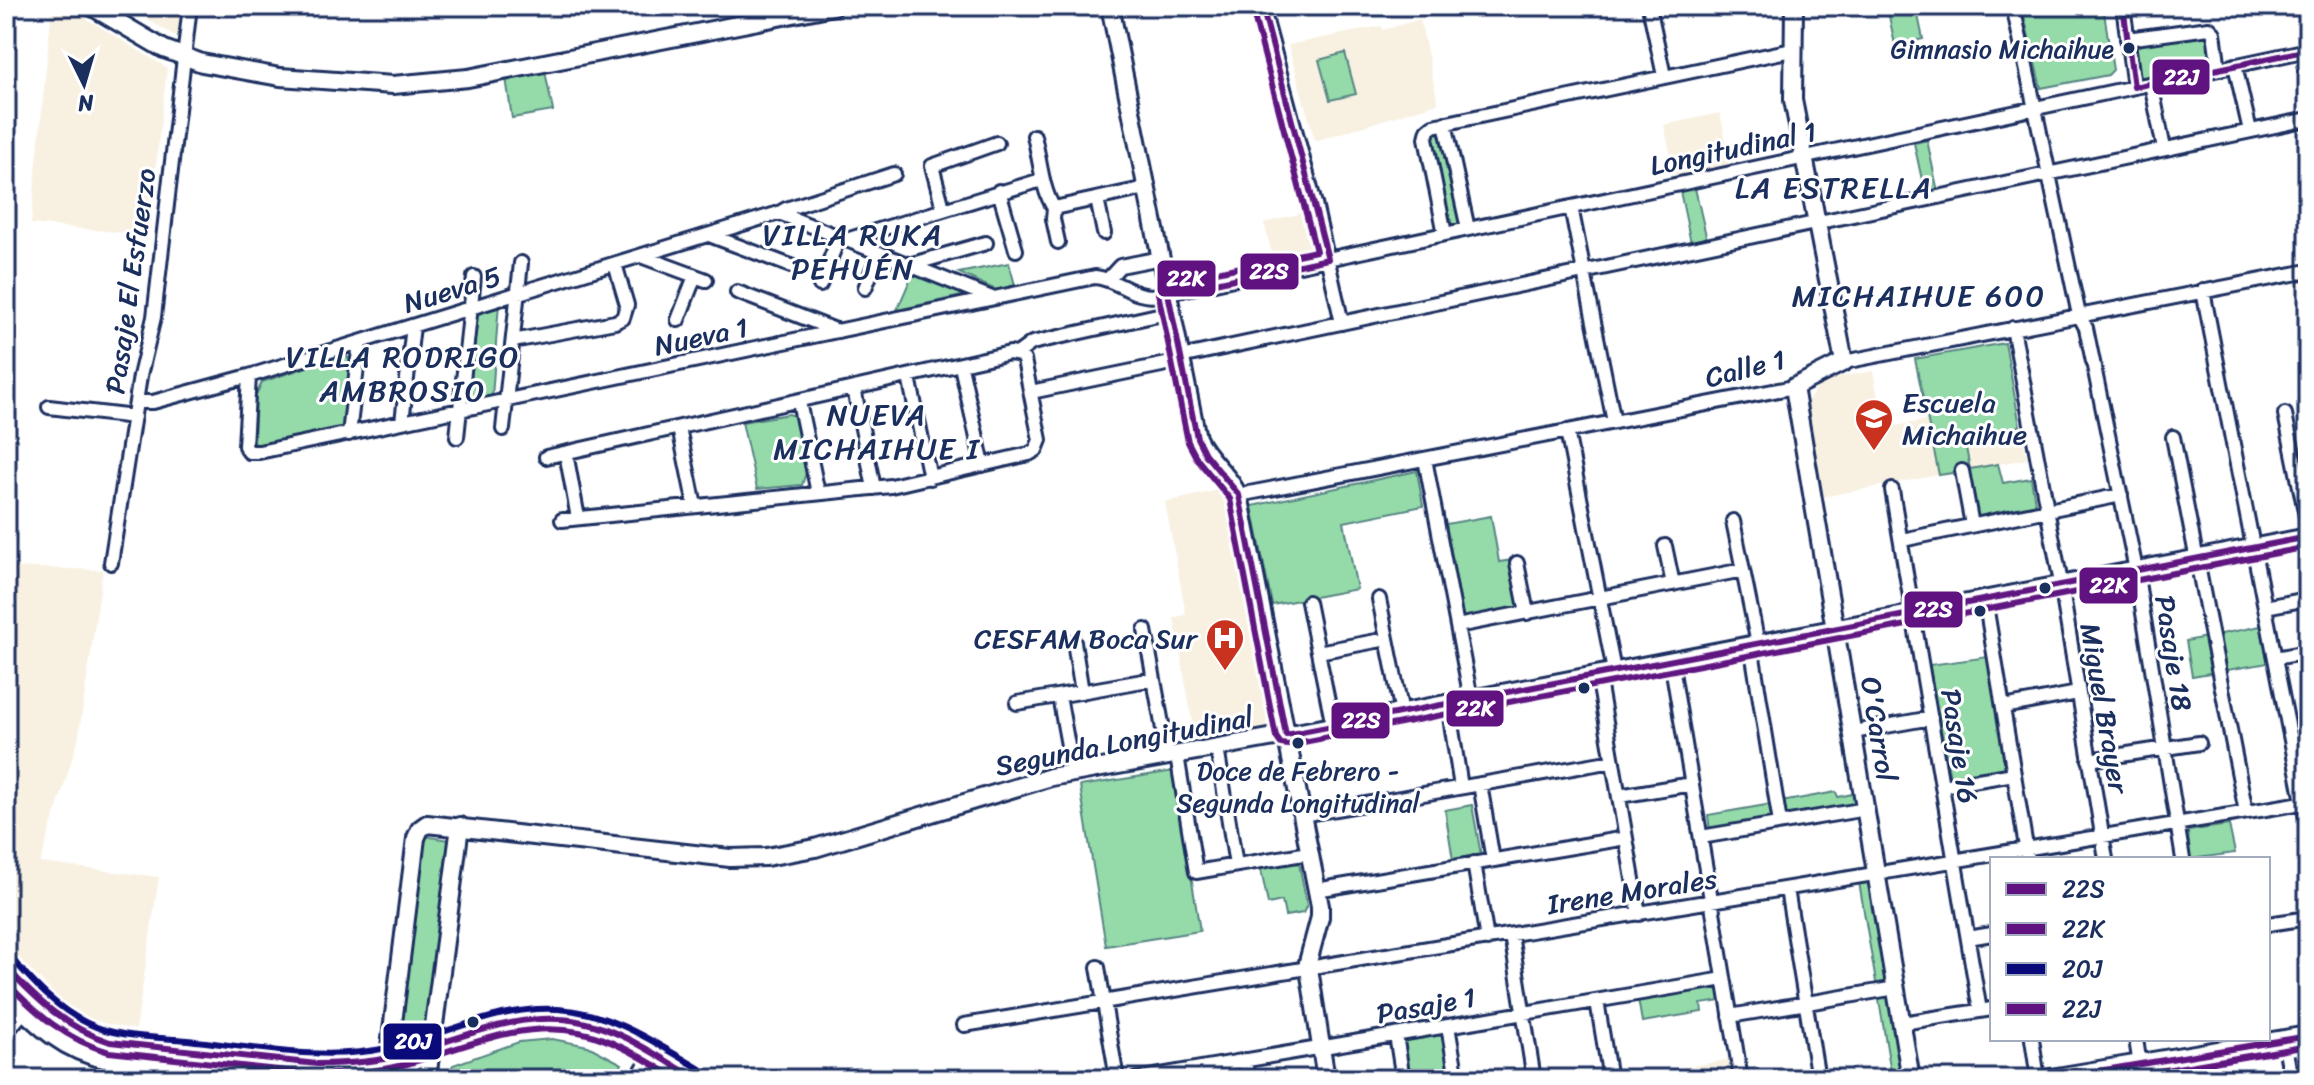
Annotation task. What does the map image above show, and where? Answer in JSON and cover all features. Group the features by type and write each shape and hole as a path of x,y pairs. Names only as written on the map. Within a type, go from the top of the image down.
{"main road":[{"path":"6,967 56,1039 86,1054 266,1079"},
{"path":"6,992 69,1027 110,1042 317,1064 350,1064 389,1058 510,1023 552,1018 577,1021 607,1030 697,1079"},
{"path":"2061,1078 2141,1072 2214,1045 2308,1036"}],"street":[{"path":"91,6 143,38 183,57 280,77 375,85 431,83 480,76 834,6"},
{"name":"Pasaje El Esfuerzo","path":"111,563 134,417 154,317 190,6"},
{"path":"1262,6 1342,323"},
{"path":"1649,6 1664,76"},
{"path":"1794,6 1793,100 1844,362"},
{"name":"Pasaje 18","path":"2013,6 2079,315 2086,328 2136,570 2183,857"},
{"path":"2123,6 2134,87"},
{"path":"1115,7 1161,258 1163,294 1171,312 1197,438 1205,454 1239,495 1302,815 1320,913 1308,969 1326,1079"},
{"path":"2127,39 2209,28 2214,33 2219,69"},
{"path":"1445,234 1426,138 1431,128 1792,50"},
{"name":"Longitudinal 1","path":"1163,294 2308,50"},
{"path":"2235,65 2250,131"},
{"path":"2151,83 2164,149"},
{"path":"1031,392 1584,271 2308,119"},
{"path":"1445,123 1468,229"},
{"path":"1034,136 1042,165 1041,180 1054,208 1058,242"},
{"path":"943,208 932,166 997,143"},
{"name":"Nueva 5","path":"137,402 153,402 249,376 709,235 894,174"},
{"path":"820,285 842,238 1041,180"},
{"path":"1054,208 1146,188"},
{"path":"999,191 1016,250"},
{"path":"1097,199 1104,233"},
{"path":"1571,207 1614,422"},
{"path":"779,213 993,299"},
{"path":"709,235 791,266"},
{"path":"909,265 986,243"},
{"path":"865,288 879,253"},
{"path":"641,256 700,278 678,320"},
{"path":"1161,258 1117,267 1108,279 1145,297 1163,294"},
{"path":"503,429 521,263"},
{"path":"513,341 623,318 627,305 615,264"},
{"name":"Calle 1","path":"1239,495 1794,387 1844,362 2308,271"},
{"path":"457,437 474,277"},
{"name":"Nueva 1","path":"249,376 245,446 249,452 259,452 1095,277 1108,279"},
{"path":"2203,291 2306,802 2308,827"},
{"path":"737,292 838,331"},
{"path":"546,457 1017,354 1025,345 1032,343 1171,312"},
{"path":"402,422 413,326"},
{"name":"Miguel Brayer","path":"2013,328 2106,857"},
{"path":"349,434 360,342"},
{"path":"562,520 874,488 1029,454 1039,447 1040,440 1024,360 1017,354"},
{"path":"961,366 983,465"},
{"path":"909,377 930,478"},
{"name":"O'Carrol","path":"1794,387 1911,1079"},
{"path":"854,389 874,488"},
{"path":"799,402 818,493"},
{"path":"49,407 134,417"},
{"path":"2285,414 2308,526"},
{"path":"679,428 695,506"},
{"path":"1567,431 1600,598 1613,761 1639,914"},
{"path":"2173,437 2246,812"},
{"path":"566,453 578,518"},
{"path":"1425,459 1471,699"},
{"path":"1962,471 1972,525"},
{"name":"Pasaje 16","path":"1892,490 1968,938 1986,1010"},
{"path":"1902,540 2121,495"},
{"path":"1733,521 1780,823"},
{"name":"Segunda Longitudinal","path":"389,1058 416,838 423,826 432,823 710,856 766,857 815,848 1006,789 1073,773 1402,713 2308,537"},
{"path":"1665,546 1673,584"},
{"path":"1517,563 1527,613"},
{"path":"1457,626 1743,570"},
{"path":"1379,599 1402,713"},
{"path":"1985,599 2027,854"},
{"path":"2265,607 2308,599"},
{"path":"1308,602 1333,726"},
{"path":"1145,630 1196,872 1309,853"},
{"path":"1318,652 1387,639"},
{"path":"1074,642 1082,692"},
{"path":"2275,658 2308,652"},
{"path":"1671,660 1741,1079"},
{"path":"1017,703 1154,679"},
{"path":"2003,707 2078,693"},
{"path":"1059,696 1073,773"},
{"path":"1448,704 1461,787"},
{"path":"1853,732 1931,718"},
{"path":"2089,760 2199,743"},
{"path":"1217,748 1236,865"},
{"path":"1302,815 1613,761"},
{"path":"1942,786 2014,774"},
{"path":"1480,784 1493,860"},
{"path":"1619,796 1692,784"},
{"name":"Irene Morales","path":"1996,857 2027,854 2102,836 2306,802"},
{"path":"1701,837 1866,809"},
{"path":"427,1079 460,826"},
{"path":"1316,890 1626,838"},
{"name":"Irene Morales","path":"964,1025 1299,967 1308,969 1990,858"},
{"path":"1474,863 1487,939"},
{"path":"1787,889 1818,1079"},
{"path":"2270,924 2308,918"},
{"path":"1968,938 1990,934"},
{"path":"1511,935 1534,1079"},
{"path":"1098,967 1117,1079"},
{"name":"Pasaje 1","path":"1136,1079 1193,1074 1245,1060 1724,979"},
{"path":"1730,1016 1896,988"},
{"path":"1597,1001 1610,1079"},
{"path":"6,1032 30,1004"},
{"path":"1902,1023 1986,1010"},
{"path":"1448,1026 1457,1079"},
{"path":"1396,1035 1403,1079"},
{"path":"2284,1040 2291,1079"},
{"path":"2032,1041 2038,1079"},
{"path":"2136,1041 2141,1072"},
{"path":"637,1079 652,1053"},
{"path":"386,1079 389,1058"},
{"path":"1245,1060 1248,1079"}],"shaded area":[{"path":"52,6 66,6 167,68 148,235 31,224"},
{"path":"124,6 184,6 179,38"},
{"path":"1420,19 1438,103 1315,141 1288,45 1381,26 1383,30"},
{"path":"1720,113 1731,164 1675,176 1664,125"},
{"path":"1303,213 1313,252 1274,262 1264,223"},
{"name":"Escuela Michaihue","path":"1873,371 1884,428 1928,420 1939,475 1822,497 1807,402 1819,385 1839,377"},
{"path":"2020,426 2027,459 1970,469 1964,437"},
{"path":"1229,488 1235,497 1276,727 1196,743 1174,618 1186,614 1165,502"},
{"path":"6,567 103,570 78,740 40,863 159,877 136,1030 81,1018 6,945"},
{"path":"1732,1059 1735,1079 1677,1079 1675,1069"}],"green space":[{"path":"1887,6 1916,6 1923,39 1895,45"},
{"name":"Gimnasio Michaihue","path":"2103,6 2113,70 2108,75 2041,88 2023,12"},
{"path":"2206,33 2210,63 2140,78 2135,41"},
{"path":"1345,53 1356,94 1330,100 1319,60"},
{"path":"545,71 553,111 512,118 506,78"},
{"path":"1437,132 1443,136 1462,223 1449,226 1431,140 1432,134"},
{"path":"1927,140 1938,192 1925,194 1914,143"},
{"path":"1695,188 1707,240 1691,243 1680,191"},
{"path":"1009,263 1015,285 996,290 959,273"},
{"path":"913,273 966,295 897,310"},
{"path":"499,303 492,397 489,401 468,404 476,314 478,310"},
{"path":"2005,343 2020,426 1964,437 1970,469 1998,464 2003,483 2031,478 2036,509 1980,520 1974,518 1965,471 1939,475 1915,359"},
{"path":"346,354 350,362 342,429 259,445 254,443 256,395 262,382"},
{"path":"789,414 794,416 806,473 802,485 757,489 742,422"},
{"path":"1417,471 1423,506 1344,522 1357,589 1272,605 1252,506"},
{"path":"1491,516 1499,562 1513,560 1521,606 1463,617 1446,524"},
{"path":"2261,626 2268,663 2192,676 2186,641"},
{"path":"1988,657 2006,769 1950,778 1929,665"},
{"path":"1174,771 1200,931 1106,946 1080,786"},
{"path":"1836,792 1838,797 1857,793 1860,806 1785,819 1781,802"},
{"path":"1772,804 1775,820 1710,831 1708,815"},
{"path":"1472,805 1481,855 1453,860 1445,810"},
{"path":"2229,825 2235,853 2190,857 2188,831"},
{"path":"424,836 449,840 427,1033 400,1040"},
{"path":"1298,858 1307,905 1303,913 1285,916 1282,901 1268,904 1260,865"},
{"path":"1872,880 1890,986 1877,988 1859,882"},
{"path":"1718,985 1721,1001 1701,1004 1702,1012 1642,1022 1638,999"},
{"path":"1891,991 1905,1079 1892,1079 1878,994"},
{"path":"58,1027 372,1068 371,1079 280,1079 255,1071 96,1052"},
{"path":"1442,1035 1449,1070 1407,1077 1401,1042"},
{"path":"552,1039 588,1046 622,1064 614,1079 445,1079 453,1065 519,1042"}],"transit line":[{"name":"22S","path":"1262,6 1328,259 1168,293 1197,438 1205,454 1239,495 1286,735 2308,537"},
{"name":"22J","path":"2123,6 2134,87 2308,50"},
{"name":"22K","path":"1252,9 1316,251 1165,283 1158,293 1188,442 1197,459 1230,499 1276,737 1281,744 2308,547"},
{"name":"20J","path":"13,960 66,1011 99,1028 123,1034 288,1052 338,1054 409,1043 493,1016 558,1009 578,1011 615,1023 702,1070"},
{"name":"22S","path":"6,967 53,1012 80,1029 110,1042 339,1064 402,1055 513,1023 559,1019 582,1022 612,1032 697,1079"},
{"name":"22K","path":"6,982 65,1033 109,1052 339,1074 396,1067 513,1033 557,1029 605,1040 677,1079"},
{"name":"22S","path":"2051,1079 2308,1036"},
{"name":"22K","path":"2112,1079 2308,1046"}],"place":[{"name":"Gimnasio Michaihue","path":"2129,48"},
{"name":"Escuela Michaihue","path":"1874,452"},
{"name":"CESFAM Boca Sur","path":"1225,672"},
{"name":"Doce de Febrero - Segunda Longitudinal","path":"1298,743"}],"district":[{"name":"LA ESTRELLA","path":"1834,188"},
{"name":"VILLA RUKA PEHUÉN","path":"853,252"},
{"name":"MICHAIHUE 600","path":"1919,296"},
{"name":"VILLA RODRIGO AMBROSIO","path":"403,374"},
{"name":"NUEVA MICHAIHUE I","path":"877,432"}]}
